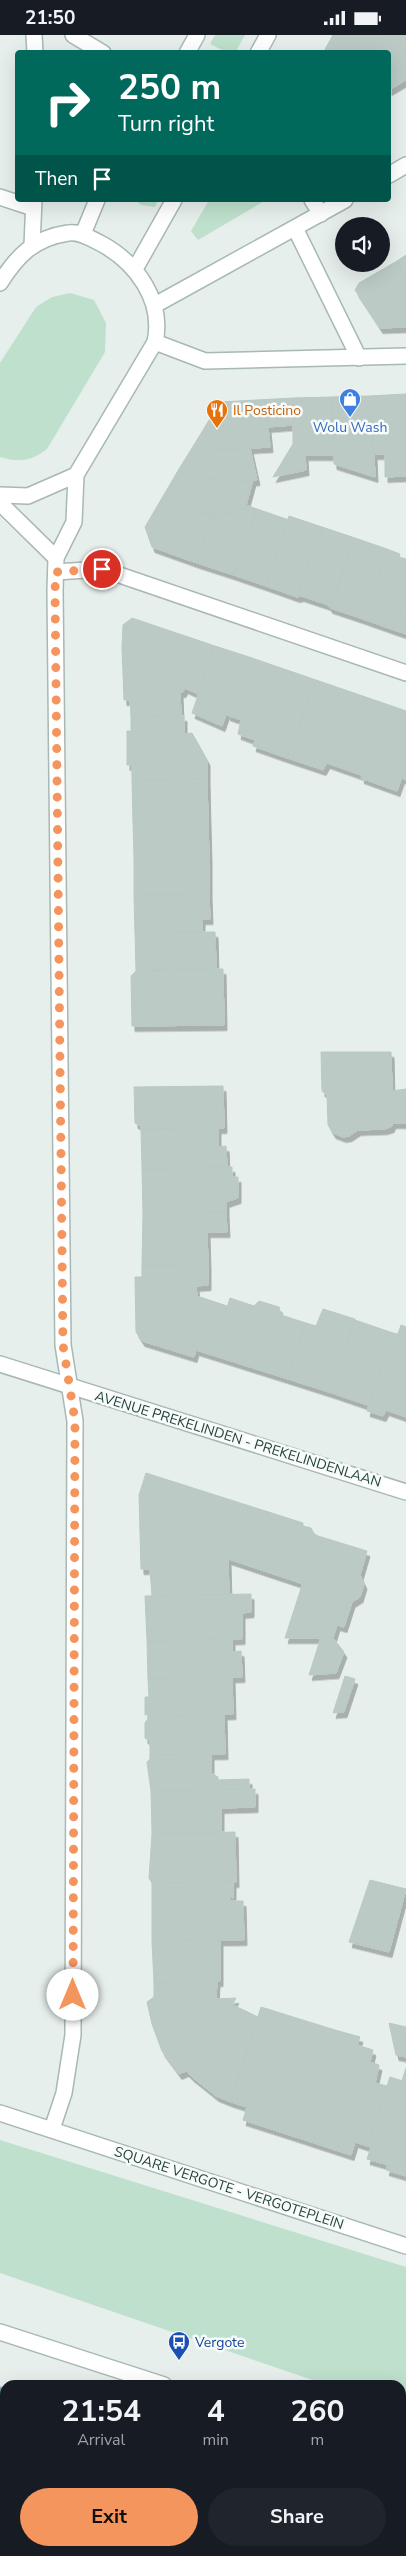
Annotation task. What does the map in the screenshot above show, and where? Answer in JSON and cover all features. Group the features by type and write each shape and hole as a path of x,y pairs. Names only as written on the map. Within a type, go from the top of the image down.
{"street":[{"path":"34,35 35,50"},
{"path":"72,35 98,50"},
{"path":"189,50 197,35"},
{"path":"260,50 268,35"},
{"path":"391,174 406,165"},
{"path":"0,197 15,200"},
{"path":"83,235 96,202"},
{"path":"135,269 173,202"},
{"path":"313,202 321,213"},
{"path":"155,305 341,202"},
{"path":"32,245 34,204"},
{"path":"295,228 359,357"},
{"path":"0,283 14,261 32,245 68,233 83,235 110,249 135,269 155,305 159,325 155,342 76,475 74,522 56,565 63,1345 75,1421 73,2035 64,2093 52,2129"},
{"path":"155,342 205,361 406,356"},
{"path":"0,495 28,496 76,475"},
{"path":"0,503 56,565 102,569 406,673"},
{"name":"AVENUE PREKELINDEN - PREKELINDENLAAN","path":"0,1364 406,1492"},
{"name":"SQUARE VERGOTE - VERGOTEPLEIN","path":"0,2113 406,2246"},
{"path":"0,2332 149,2380"}],"green space":[{"path":"215,35 245,35 237,50 222,50 210,44"},
{"path":"138,202 157,202 155,207 141,205"},
{"path":"208,202 263,202 198,240 191,231"},
{"path":"70,293 94,300 106,323 105,352 47,449 25,460 0,457 0,363 36,307 52,297"},
{"path":"0,2140 406,2267 406,2380 312,2380 0,2273"}],"building":[{"path":"333,35 396,35 406,55 406,80 391,89 391,50 325,50"},
{"path":"396,35 406,35 406,55"},
{"path":"406,255 406,275 397,261"},
{"path":"397,261 406,275 406,327 380,328 355,290 359,283 378,272 390,272 390,265"},
{"path":"406,394 406,476 385,477 385,454 374,454 369,396"},
{"path":"369,396 375,477 334,464 331,397"},
{"path":"331,397 334,455 305,455 306,470 273,477 293,444 293,398"},
{"path":"293,398 293,425 268,427 270,447 221,450 197,440 220,402"},
{"path":"197,440 221,450 250,448 257,480 225,483 179,469"},
{"path":"179,469 225,483 253,480 245,509 216,517 162,498"},
{"path":"162,498 213,516 197,563 152,547 145,527"},
{"path":"246,505 257,509 234,575 197,563 213,516 216,517 245,509"},
{"path":"257,509 289,520 266,586 234,575"},
{"path":"289,516 322,527 297,597 266,586"},
{"path":"322,527 355,538 330,608 328,605 301,596 297,597"},
{"path":"355,538 387,549 363,619 330,608"},
{"path":"387,549 400,554 399,557 406,559 406,597 394,630 363,619"},
{"path":"406,597 406,634 394,630"},
{"path":"132,618 215,646 198,694 185,688 183,692 180,692 181,715 131,716 130,700 124,700 122,648 123,625"},
{"path":"215,646 246,656 222,726 192,713"},
{"path":"246,656 316,680 287,758 253,746 255,740 238,734 241,720 227,715"},
{"path":"316,680 386,704 361,775 327,763 323,770 287,758"},
{"path":"386,704 406,711 406,765 397,791 361,778"},
{"path":"131,716 184,716 184,734 192,733 207,760 207,779 132,780 132,765 127,765 127,731 131,731"},
{"path":"406,765 406,780 402,778"},
{"path":"207,779 208,822 133,822 132,780"},
{"path":"133,822 208,822 209,857 134,857"},
{"path":"134,857 209,857 209,893 134,896"},
{"path":"209,893 210,919 202,919 202,933 135,933 134,896"},
{"path":"215,932 216,968 136,971 135,933"},
{"path":"223,969 224,1025 132,1026 131,976 136,971"},
{"path":"321,1052 391,1052 392,1091 406,1089 406,1123 393,1123 391,1127 385,1129 358,1130 349,1136 343,1137 333,1133 328,1125 327,1095 322,1091"},
{"path":"223,1086 224,1128 141,1129 141,1126 135,1123 134,1087"},
{"path":"218,1128 218,1147 226,1146 227,1167 142,1169 141,1129"},
{"path":"232,1167 232,1177 238,1177 238,1198 226,1202 226,1212 143,1214 142,1169"},
{"path":"226,1212 227,1232 207,1232 208,1264 142,1265 143,1214"},
{"path":"208,1264 208,1285 196,1286 197,1296 227,1306 212,1355 196,1350 194,1357 142,1341 136,1332 135,1277 142,1277 142,1265"},
{"path":"230,1298 254,1306 259,1301 279,1307 281,1315 306,1323 288,1379 212,1355"},
{"path":"323,1309 355,1319 332,1393 288,1379 306,1323 316,1326"},
{"path":"355,1320 393,1333 370,1406 332,1393"},
{"path":"401,1325 406,1327 406,1417 386,1410 383,1416 367,1411 393,1333 398,1334"},
{"path":"146,1473 303,1523 303,1526 311,1528 314,1534 318,1536 303,1584 228,1559 229,1595 152,1596 150,1569 141,1569 139,1495"},
{"path":"318,1536 367,1551 360,1575 364,1584 360,1597 352,1602 344,1627 337,1625 333,1638 285,1638"},
{"path":"251,1594 251,1612 242,1613 242,1639 147,1641 145,1596"},
{"path":"321,1637 333,1638 344,1652 336,1673 309,1675"},
{"path":"232,1639 232,1652 241,1651 242,1677 148,1679 147,1641"},
{"path":"345,1676 355,1679 344,1712 333,1713"},
{"path":"232,1677 233,1714 149,1717 149,1714 145,1715 145,1697 149,1697 148,1679"},
{"path":"224,1714 225,1754 150,1755 150,1741 145,1738 145,1723 149,1717"},
{"path":"211,1754 211,1773 218,1777 218,1780 249,1779 249,1789 151,1791 147,1762 150,1759 150,1755"},
{"path":"255,1789 255,1807 221,1808 221,1832 152,1834 151,1791"},
{"path":"235,1832 236,1882 152,1883 149,1878 152,1834"},
{"path":"370,1880 406,1889 389,1952 349,1942"},
{"path":"233,1882 233,1898 230,1897 230,1901 243,1901 244,1940 152,1941 152,1883"},
{"path":"220,1940 220,1981 154,1983 152,1941"},
{"path":"217,1981 216,1999 236,1998 191,2076 186,2071 179,2074 162,2051 152,2024 147,2002 154,1997 154,1983"},
{"path":"233,2005 258,2017 231,2102 216,2096 191,2076"},
{"path":"261,2007 335,2030 299,2138 243,2120 247,2107 231,2102"},
{"path":"389,2023 406,2027 406,2057 396,2055"},
{"path":"335,2030 360,2037 357,2045 373,2050 370,2062 379,2065 375,2083 387,2086 367,2146 355,2142 351,2155 299,2138"},
{"path":"406,2068 406,2082 402,2081"},
{"path":"390,2077 406,2082 406,2176 386,2170 388,2165 367,2159 371,2147 367,2146"}],"place":[{"name":"Wolu Wash","path":"350,418"},
{"name":"Il Posticino","path":"217,429"},
{"name":"Vergote","path":"179,2361"}],"route":[{"path":"73,1995 75,1421 63,1345 55,590 56,572 102,569"}]}
